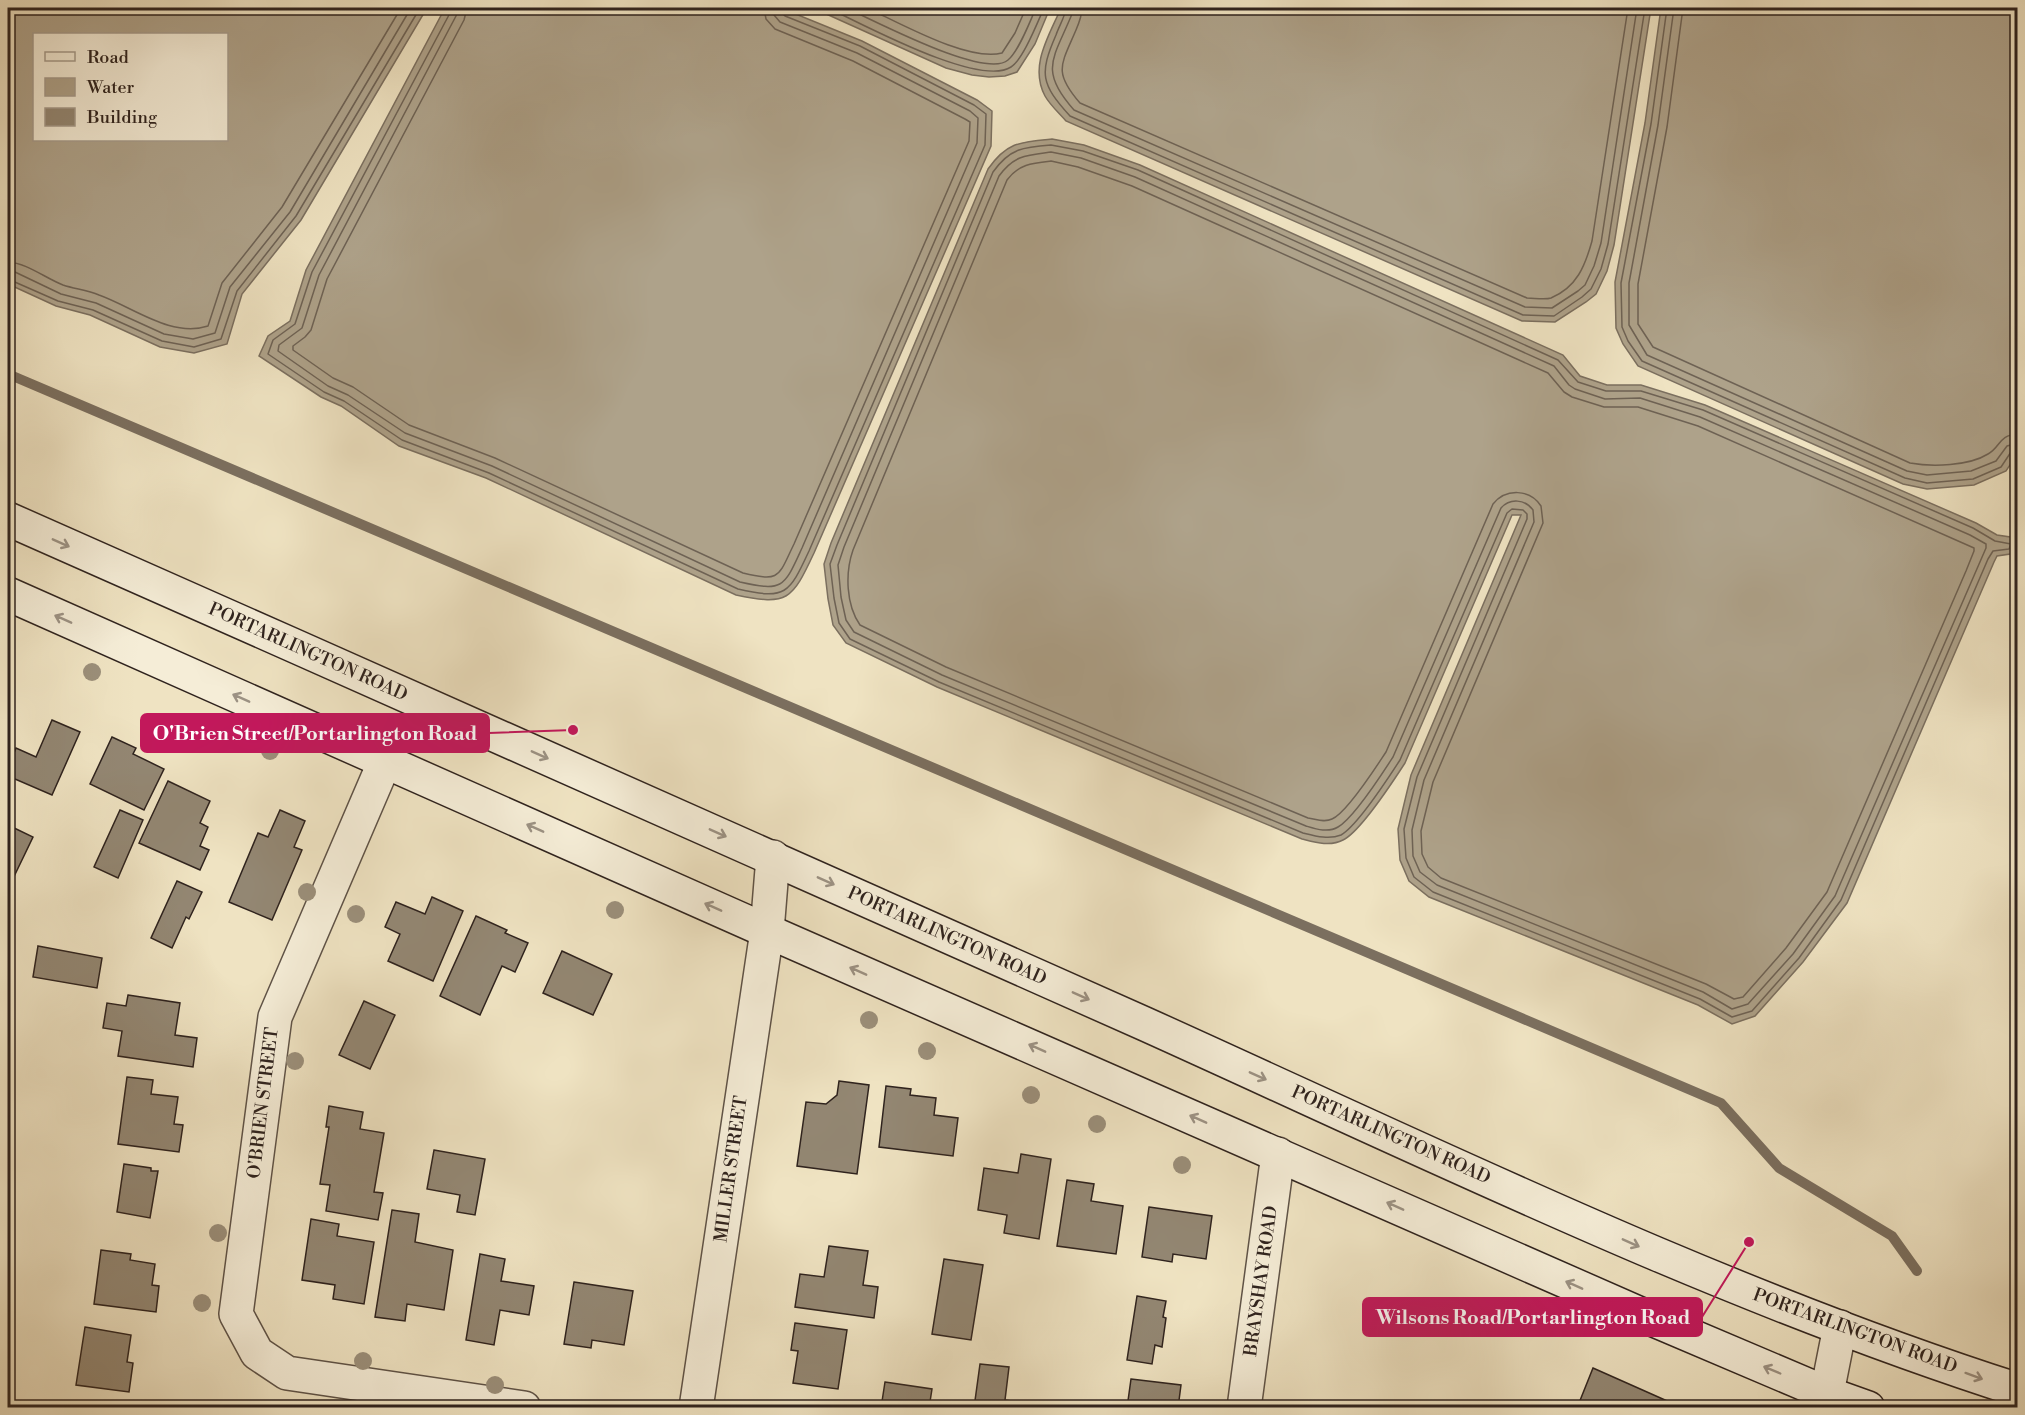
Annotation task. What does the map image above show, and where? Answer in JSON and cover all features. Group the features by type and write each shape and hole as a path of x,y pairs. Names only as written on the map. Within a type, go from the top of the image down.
{"main road":[{"name":"PORTARLINGTON ROAD","path":"8,519 773,857 1673,1262 1840,1327 2018,1390"},
{"path":"8,594 767,931 1654,1320 1825,1400 1868,1407"},
{"name":"O'BRIEN STREET","path":"385,761 275,1017 236,1314 256,1353 287,1373 524,1407"},
{"path":"767,931 773,857"},
{"name":"MILLER STREET","path":"696,1407 767,931"},
{"name":"BRAYSHAY ROAD","path":"1244,1407 1278,1154"},
{"path":"1825,1400 1840,1327"}],"water":[{"path":"8,8 427,8 301,220 242,294 227,344 194,353 160,347 90,315 56,306 8,284"},
{"path":"445,8 781,8 862,41 977,100 992,111 991,146 814,553 800,581 786,596 767,600 736,595 486,478 399,446 341,406 321,397 259,356 268,336 290,321 306,270"},
{"path":"813,8 1050,8 1035,44 1017,72 1005,76 989,77 946,68"},
{"path":"1061,8 1651,8 1614,245 1607,271 1596,294 1555,322 1522,321 1066,121 1045,96 1039,74 1042,51"},
{"path":"1661,8 2017,8 2018,453 2006,471 1974,485 1927,489 1903,484 1638,366 1623,344 1616,328 1615,282 1645,123"},
{"path":"1052,139 1084,145 1140,165 1563,355 1580,376 1607,385 1641,385 1705,405 1976,523 1997,535 2017,538 2017,553 1997,556 1994,562 1847,903 1803,962 1755,1016 1732,1024 1698,1005 1429,897 1409,881 1400,860 1398,829 1411,775 1521,515 1512,515 1405,763 1358,827 1343,840 1333,843 1302,839 937,687 846,643 833,625 828,599 824,564 831,543 988,169 1008,148 1031,141"}],"building":[{"path":"52,720 80,732 52,795 8,776 8,768 16,748 36,757"},
{"path":"112,737 136,748 133,754 164,769 144,810 90,784"},
{"path":"168,781 210,801 200,823 208,827 200,846 209,850 200,870 139,843"},
{"path":"120,810 143,820 118,878 94,867"},
{"path":"280,810 305,821 294,847 302,850 272,920 229,902 258,833 268,837"},
{"path":"8,825 33,837 8,889"},
{"path":"177,881 202,892 189,919 186,917 172,948 151,938"},
{"path":"432,897 463,911 433,981 388,961 400,934 385,927 396,902 425,914"},
{"path":"476,916 507,930 505,933 528,943 515,972 502,966 480,1015 440,996"},
{"path":"38,946 102,958 97,988 33,977"},
{"path":"562,951 612,974 593,1015 543,993"},
{"path":"128,995 180,1003 175,1035 197,1038 193,1067 118,1056 122,1031 103,1028 107,1003 126,1006"},
{"path":"364,1001 395,1015 370,1069 339,1055"},
{"path":"127,1077 153,1080 151,1094 178,1097 174,1124 183,1125 179,1152 118,1144"},
{"path":"839,1081 869,1085 857,1174 797,1166 806,1102 826,1104 837,1095"},
{"path":"886,1086 911,1089 910,1095 936,1098 934,1115 958,1118 953,1156 879,1147"},
{"path":"329,1106 363,1112 360,1129 384,1133 374,1192 383,1193 378,1220 326,1211 330,1185 320,1184 329,1127 326,1127"},
{"path":"434,1150 485,1159 475,1215 457,1212 460,1195 427,1189"},
{"path":"1021,1154 1051,1159 1039,1239 1004,1233 1007,1215 978,1210 984,1168 1018,1173"},
{"path":"124,1164 158,1171 150,1218 117,1212"},
{"path":"1067,1180 1094,1184 1091,1201 1123,1206 1116,1254 1057,1246"},
{"path":"1149,1207 1212,1216 1206,1259 1173,1254 1172,1262 1142,1257"},
{"path":"392,1210 419,1214 415,1242 453,1250 444,1310 407,1304 405,1321 375,1317"},
{"path":"311,1219 339,1224 337,1236 374,1242 364,1304 333,1299 335,1285 302,1280"},
{"path":"829,1246 868,1251 863,1285 878,1287 874,1318 795,1307 800,1274 824,1277"},
{"path":"101,1250 131,1254 130,1260 155,1264 152,1285 159,1286 156,1312 94,1304"},
{"path":"480,1254 505,1259 501,1281 534,1286 529,1315 500,1310 494,1345 466,1340"},
{"path":"944,1259 983,1265 971,1340 932,1334"},
{"path":"574,1282 633,1291 624,1345 592,1340 591,1348 564,1344"},
{"path":"1137,1296 1166,1301 1162,1347 1155,1345 1152,1364 1127,1360"},
{"path":"795,1323 847,1330 838,1389 793,1383 798,1351 791,1350"},
{"path":"85,1327 131,1335 127,1362 133,1363 129,1392 76,1385"},
{"path":"980,1364 1009,1367 1005,1400 1024,1403 1024,1408 974,1408"},
{"path":"1593,1368 1683,1408 1577,1408"},
{"path":"1131,1379 1181,1385 1178,1408 1127,1408"},
{"path":"885,1382 932,1389 929,1408 881,1408"},
{"path":"69,1402 102,1406 102,1408 68,1408"}],"waterway":[{"path":"8,374 1721,1103 1779,1168 1892,1236 1917,1271"}],"place":[{"name":"O'Brien Street/Portarlington Road","path":"573,730"},
{"name":"Wilsons Road/Portarlington Road","path":"1749,1242"}]}
